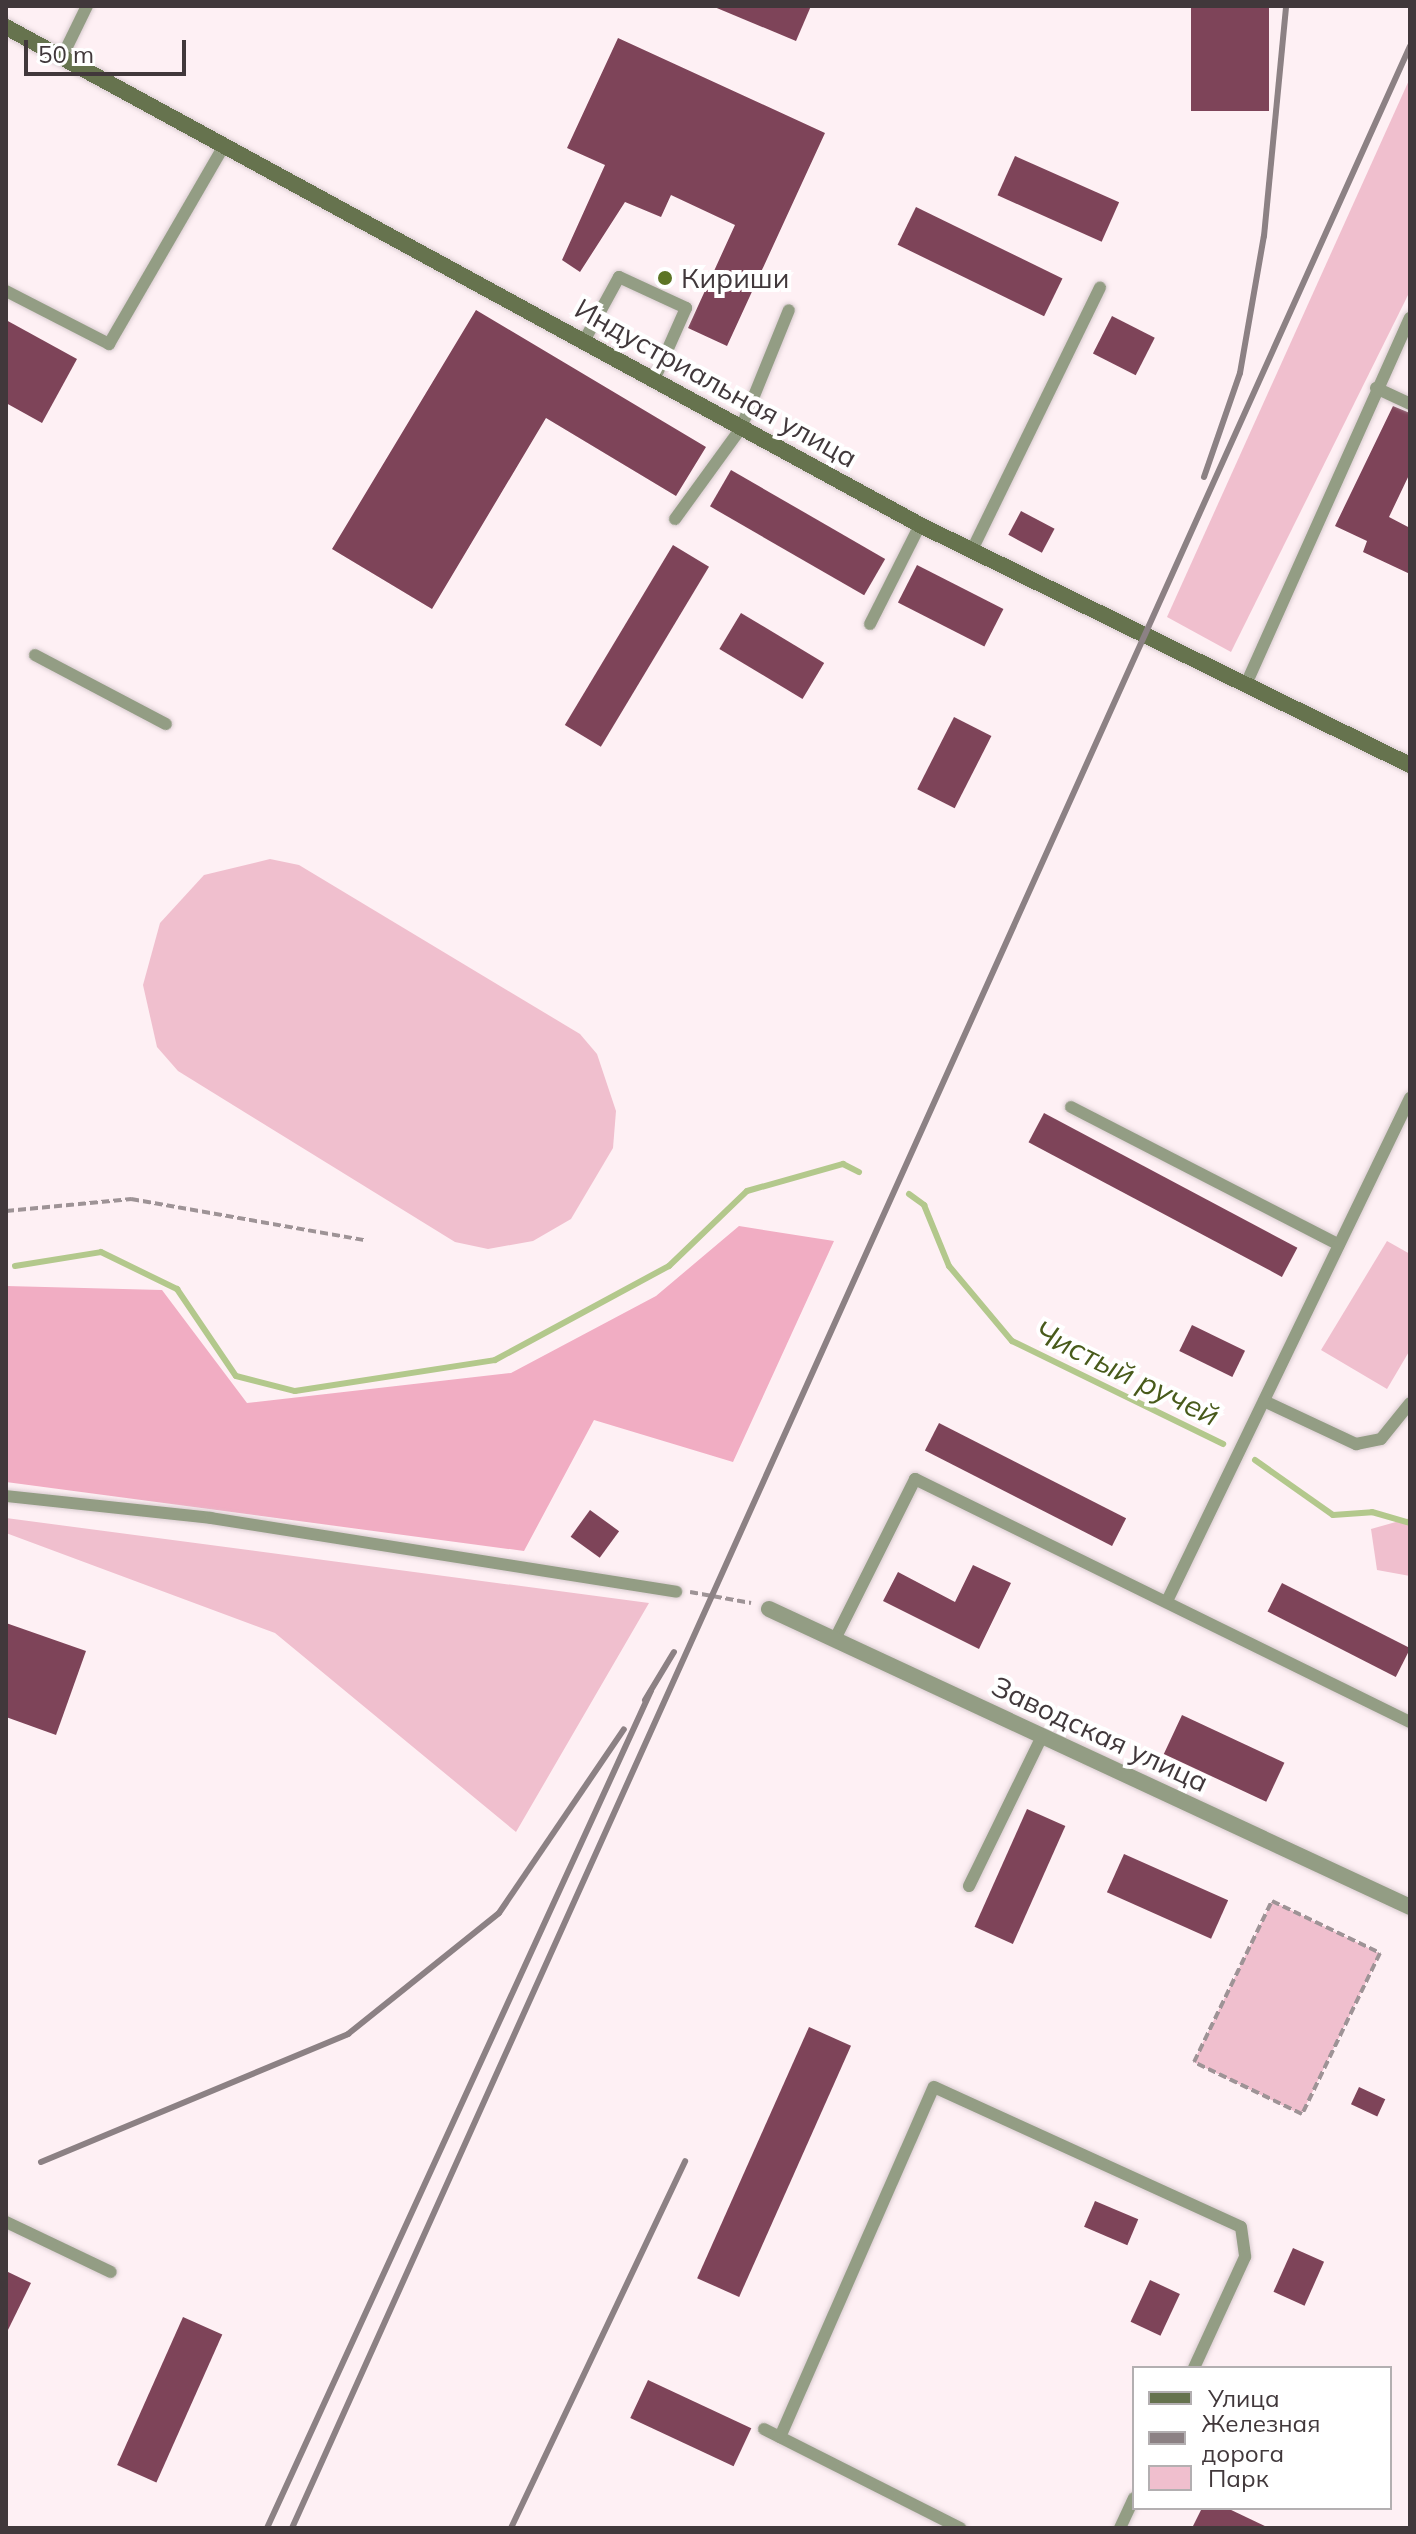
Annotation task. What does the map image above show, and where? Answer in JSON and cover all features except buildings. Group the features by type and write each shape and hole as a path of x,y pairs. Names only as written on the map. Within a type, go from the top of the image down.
{"main road":[{"name":"Индустриальная улица","path":"6,27 920,525 1247,682 1410,765"}],"street":[{"name":"Заводская улица","path":"769,1609 1409,1903"}],"lane":[{"path":"62,57 87,6"},
{"path":"6,291 109,344 224,146"},
{"path":"584,341 619,277 686,308 655,378"},
{"path":"972,550 1100,287"},
{"path":"675,519 741,428 789,310"},
{"path":"1247,682 1376,388 1410,318"},
{"path":"1376,388 1410,404"},
{"path":"870,624 920,525"},
{"path":"35,655 166,724"},
{"path":"1167,1601 1410,1098"},
{"path":"1071,1107 1339,1245"},
{"path":"1264,1401 1356,1444 1381,1439 1410,1403"},
{"path":"835,1639 915,1479 1410,1722"},
{"path":"6,1496 211,1518 676,1592"},
{"path":"969,1886 1042,1736"},
{"path":"780,2437 934,2087 1241,2227 1245,2257 1195,2366"},
{"path":"6,2222 111,2272"},
{"path":"764,2429 960,2528"},
{"path":"1120,2528 1132,2502"}],"path":[{"path":"6,1211 131,1199 364,1240"},
{"path":"676,1592 712,1591 769,1609"},
{"path":"1272,1901 1380,1953 1302,2114 1194,2062 1272,1901"}],"green space":[{"path":"1410,78 1410,291 1231,652 1167,617"},
{"path":"270,859 299,865 580,1034 597,1054 616,1111 613,1148 571,1219 533,1241 488,1249 455,1242 178,1071 157,1047 143,985 160,923 204,875"},
{"path":"1387,1241 1410,1254 1410,1350 1387,1389 1321,1350"},
{"path":"6,1518 649,1603 516,1832 275,1633 6,1533"},
{"path":"1410,1518 1410,1576 1377,1570 1371,1529"},
{"path":"1272,1901 1380,1954 1301,2114 1194,2062"}],"shaded area":[{"path":"739,1226 834,1241 733,1462 594,1420 524,1551 6,1482 6,1286 162,1290 247,1403 511,1373 656,1296"}],"waterway":[{"path":"15,1266 101,1252 177,1289 236,1376 295,1391 495,1360 669,1266 747,1191 843,1164 859,1172"},
{"name":"Чистый ручей","path":"909,1194 924,1205 949,1266 1012,1341 1223,1444"},
{"name":"Чистый ручей","path":"1255,1460 1333,1515 1372,1512 1410,1523"}],"railway":[{"path":"1204,477 1240,373 1264,236 1286,6"},
{"path":"292,2528 1410,46"},
{"path":"645,1700 674,1652"},
{"path":"267,2528 651,1691"},
{"path":"41,2162 348,2034 499,1913 624,1729"},
{"path":"511,2528 685,2161"}],"place":[{"name":"Кириши","path":"665,278"}]}
